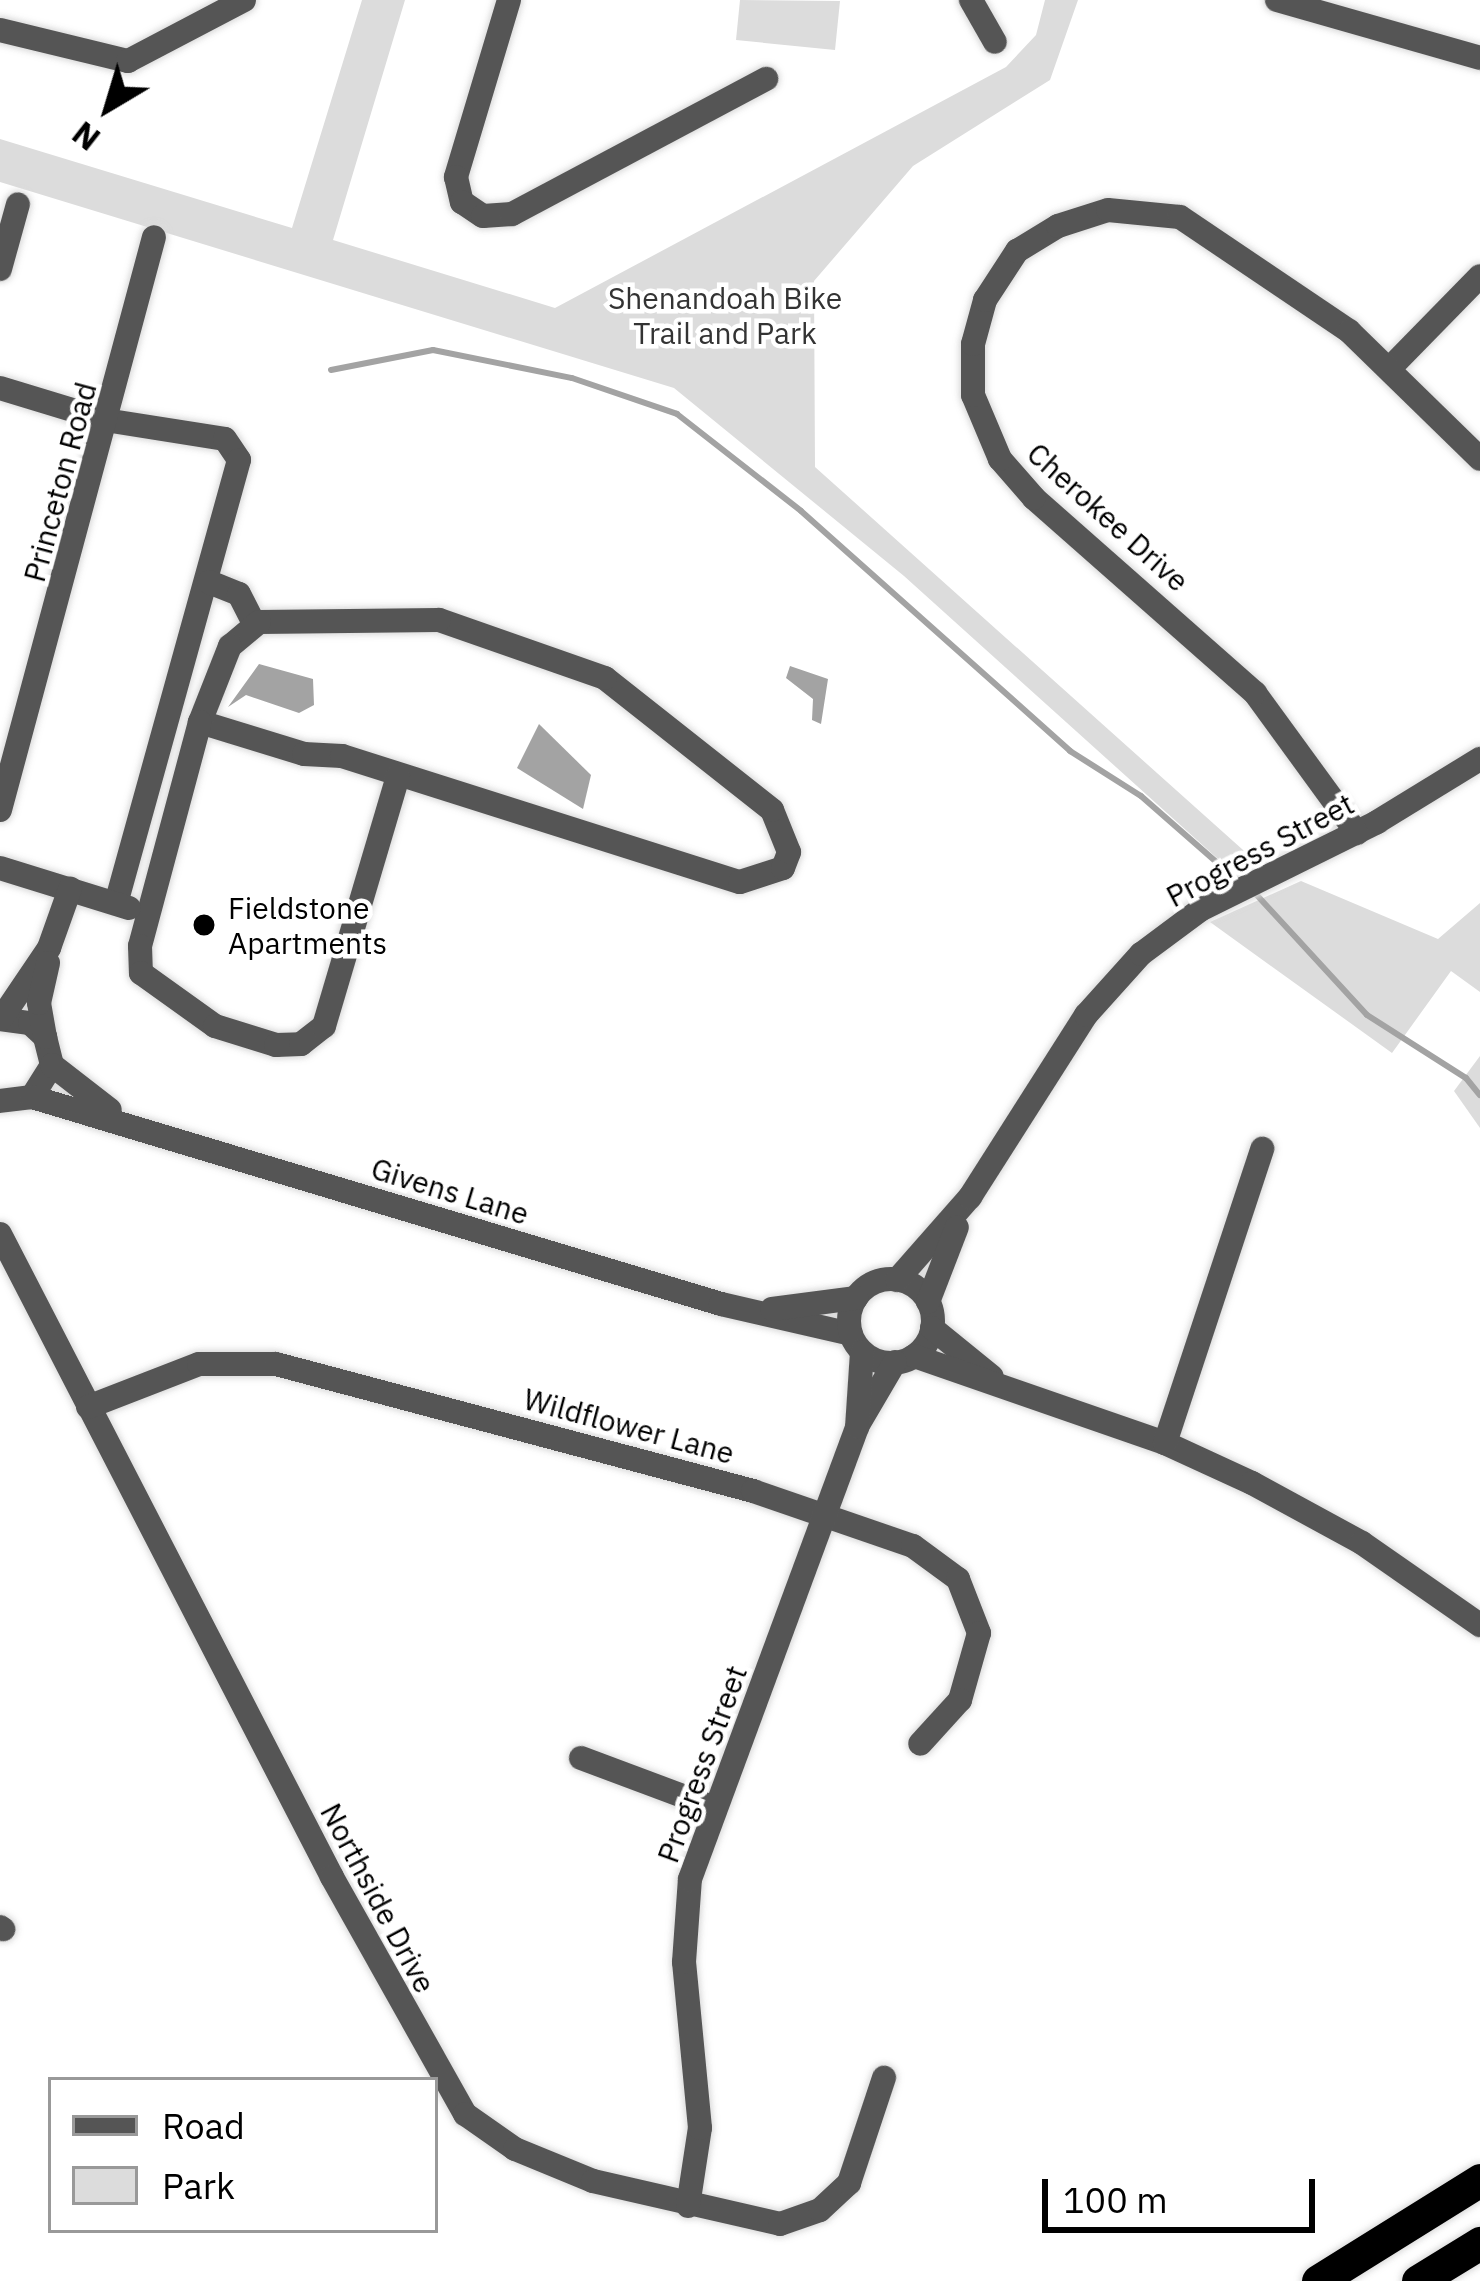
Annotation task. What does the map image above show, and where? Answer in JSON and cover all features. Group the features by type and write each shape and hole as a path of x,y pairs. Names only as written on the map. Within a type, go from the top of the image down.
{"highway":[{"path":"1318,2281 1480,2180"},
{"path":"1418,2281 1480,2242"}],"street":[{"path":"0,30 128,61 244,0"},
{"path":"508,0 455,182 462,202 483,216 512,214 766,79"},
{"path":"971,0 995,42"},
{"path":"1277,0 1480,58"},
{"path":"0,268 18,204"},
{"name":"Cherokee Drive","path":"1357,833 1255,693 1014,478 982,422 972,355 985,300 1017,250 1103,211 1149,209 1234,248 1390,367 1480,459"},
{"name":"Princeton Road","path":"0,810 154,237"},
{"path":"1390,367 1480,276"},
{"path":"0,388 105,420 225,439 234,447 238,470 116,904"},
{"path":"209,582 239,594 254,624"},
{"path":"200,722 398,776 740,882 765,879 783,868 789,852 772,810 605,678 439,620 254,624 230,646 200,722 148,915 141,973 160,992 244,1038 302,1044 324,1026 398,776"},
{"name":"Progress Street","path":"896,1280 970,1197 1108,988 1164,936 1218,900 1357,833 1480,759"},
{"path":"0,868 148,915"},
{"path":"0,1101 32,1097 52,1064 39,1003 49,948 70,889"},
{"path":"45,1036 30,1023 0,1019 49,948"},
{"name":"Givens Lane","path":"52,1064 127,1121"},
{"name":"Givens Lane","path":"32,1097 127,1121 856,1343"},
{"path":"1166,1443 1262,1149"},
{"name":"Progress Street","path":"928,1302 970,1197"},
{"name":"Northside Drive","path":"0,1234 332,1877 465,2114 554,2165 688,2206 780,2224 820,2210 860,2160 884,2078"},
{"path":"1003,1386 932,1328 928,1302 896,1280 874,1282 856,1298 856,1343 1003,1386 1166,1443 1339,1529 1480,1625"},
{"name":"Givens Lane","path":"758,1312 856,1298"},
{"path":"905,1359 932,1328"},
{"name":"Progress Street","path":"856,1343 857,1426"},
{"name":"Progress Street","path":"688,2206 700,2114 683,1914 715,1808 828,1515 857,1426 905,1359"},
{"name":"Wildflower Lane","path":"88,1407 199,1364 276,1364 828,1515 937,1558 972,1604 979,1633 970,1677 946,1720 920,1744"},
{"path":"581,1759 715,1808"}],"green space":[{"name":"Shenandoah Bike Trail and Park","path":"362,0 405,0 333,240 555,308 1006,67 1036,35 1045,0 1078,0 1050,80 913,166 814,281 815,467 1252,858 1228,868 904,576 674,388 0,182 0,139 292,228"},
{"path":"740,0 840,1 835,50 736,40"},
{"path":"1301,881 1438,939 1480,903 1480,992 1451,971 1392,1053 1210,922"},
{"path":"1480,1056 1480,1128 1454,1091"}],"shaded area":[{"path":"259,664 313,679 314,705 299,713 246,695 228,707"},
{"path":"790,666 828,679 821,724 812,720 813,699 786,678"},
{"path":"539,724 591,775 583,809 517,768"}],"waterway":[{"path":"331,370 433,350 572,378 677,414 801,511 1070,751 1141,796 1238,881"},
{"path":"1254,892 1367,1015 1466,1078 1480,1095"}],"place":[{"name":"Fieldstone Apartments","path":"204,925"}]}
